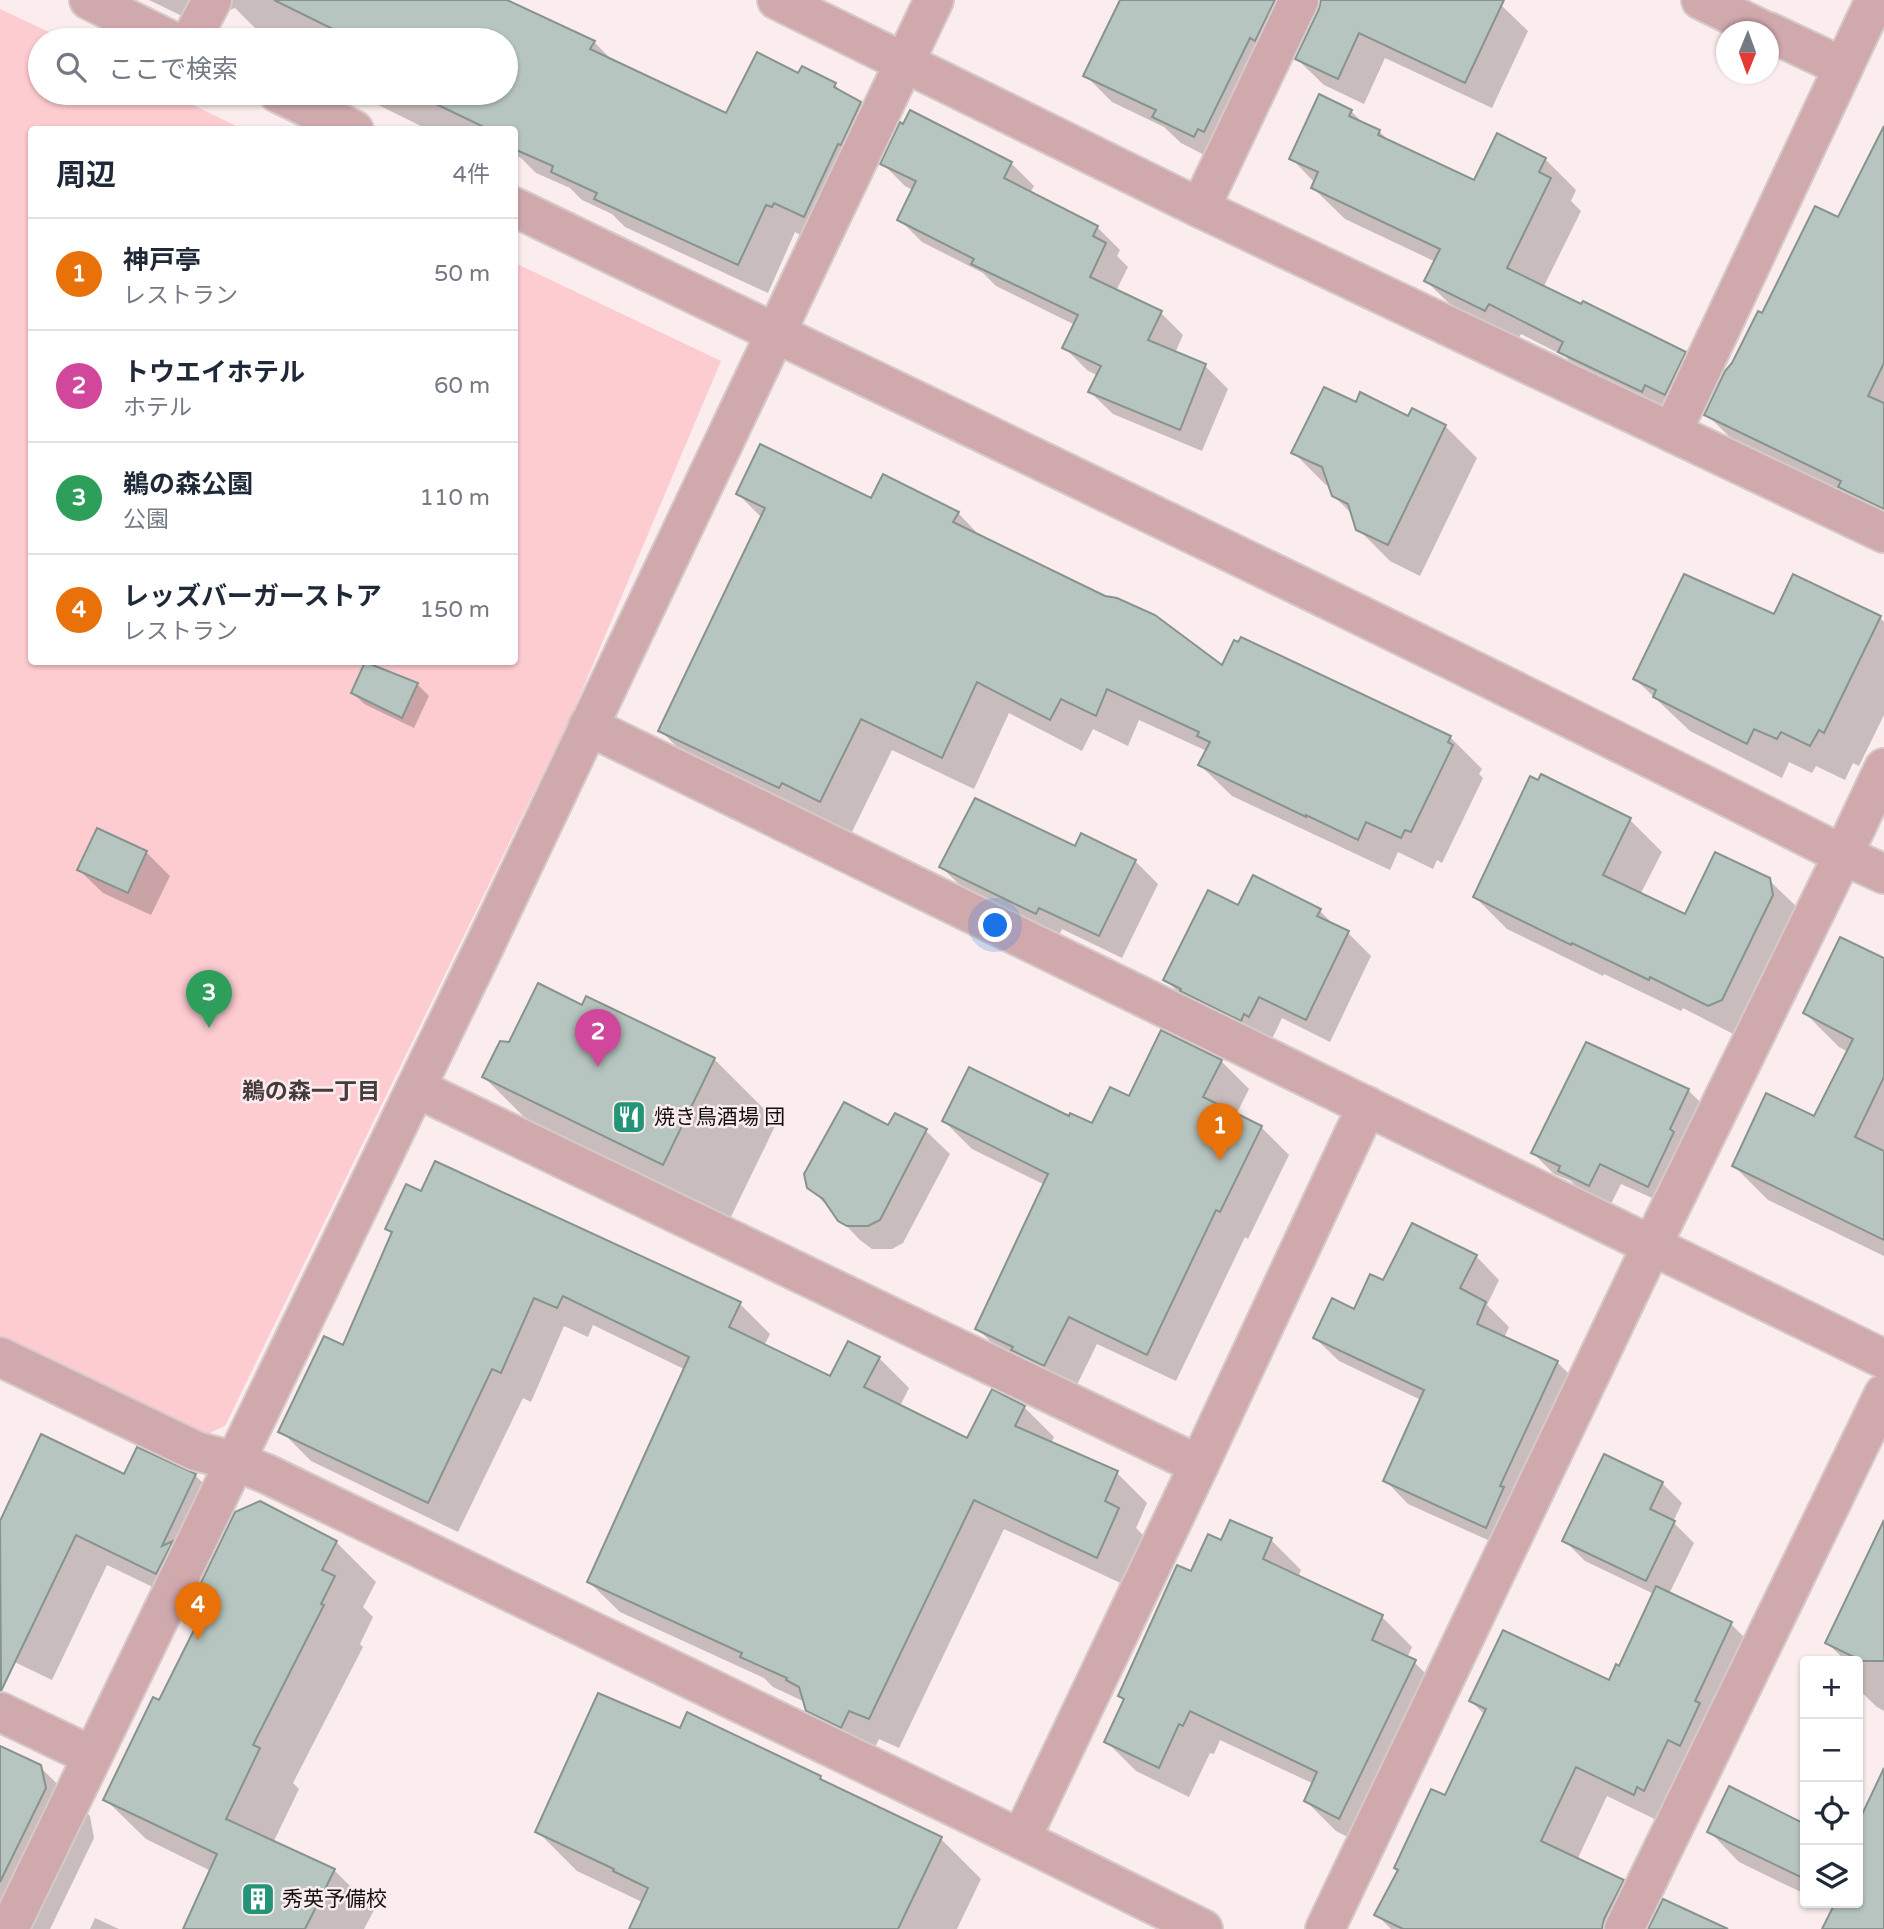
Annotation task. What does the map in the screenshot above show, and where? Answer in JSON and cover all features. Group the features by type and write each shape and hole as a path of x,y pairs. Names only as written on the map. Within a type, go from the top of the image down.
{"street":[{"path":"89,0 146,28"},
{"path":"197,28 212,0"},
{"path":"777,0 1200,208 1884,533"},
{"path":"9,1929 416,1088 934,0"},
{"path":"1200,208 1300,0"},
{"path":"1701,0 1745,21"},
{"path":"1672,432 1875,0"},
{"path":"1779,37 1843,67"},
{"path":"303,105 346,126"},
{"path":"518,209 1534,699 1884,874"},
{"path":"587,726 1884,1359"},
{"path":"1325,1929 1652,1245 1884,768"},
{"path":"416,1088 1199,1465"},
{"path":"1021,1839 1367,1106"},
{"path":"0,1357 196,1451 234,1461 267,1474 1203,1929"},
{"path":"1624,1929 1884,1394"},
{"path":"0,1712 92,1756"}],"shaded area":[{"path":"0,9 40,28 28,28 28,105 193,105 236,126 28,126 28,665 518,665 518,264 721,361 572,714 225,1426 201,1437 0,1342"}],"building":[{"path":"274,0 507,0 595,41 590,49 726,113 757,52 798,73 802,66 836,83 834,87 861,102 804,217 774,203 772,207 766,205 738,265 594,199 597,193 551,172 553,166 518,151 518,126 482,126 438,105 518,105 518,28 331,28"},
{"path":"1120,0 1275,0 1255,41 1250,38 1204,132 1198,129 1194,137 1152,117 1156,110 1083,76"},
{"path":"1321,0 1504,0 1465,83 1359,33 1338,79 1295,59"},
{"path":"1319,94 1352,110 1349,116 1380,130 1378,135 1474,180 1497,133 1546,158 1539,172 1551,178 1507,268 1581,304 1583,301 1686,352 1665,395 1645,385 1642,392 1558,352 1563,342 1489,304 1485,311 1424,281 1440,249 1311,188 1318,172 1289,159"},
{"path":"910,110 1012,162 1004,178 1098,226 1093,236 1106,243 1090,277 1162,311 1148,340 1206,364 1180,430 1088,392 1101,366 1062,348 1078,315 971,264 974,259 897,220 916,181 880,164 900,122 903,124"},
{"path":"1884,126 1884,363 1868,396 1884,403 1884,509 1838,487 1841,481 1704,415 1758,311 1762,313 1815,206 1838,217"},
{"path":"1324,387 1356,402 1360,392 1408,416 1412,408 1446,425 1388,545 1356,530 1348,504 1332,496 1322,467 1291,453"},
{"path":"760,444 871,498 883,474 959,512 953,522 1105,596 1117,598 1155,615 1222,665 1234,640 1238,642 1241,637 1451,736 1448,742 1453,745 1411,832 1405,830 1401,838 1366,822 1358,840 1306,817 1198,765 1210,742 1197,736 1199,732 1107,689 1096,716 1061,699 1050,720 977,682 942,758 861,719 820,802 782,783 779,788 658,731 765,508 736,494"},
{"path":"1684,574 1774,614 1793,574 1881,616 1824,733 1819,730 1810,746 1781,732 1777,739 1754,729 1747,744 1653,697 1656,690 1633,679"},
{"path":"364,665 373,665 418,683 402,718 351,693"},
{"path":"1541,774 1631,818 1603,875 1685,914 1715,852 1770,878 1773,895 1722,1000 1708,1006 1650,977 1649,980 1572,943 1571,945 1473,897 1530,776 1538,780"},
{"path":"975,798 1075,846 1081,833 1136,860 1099,936 1039,908 1036,914 939,867"},
{"path":"97,828 147,851 128,893 77,870"},
{"path":"1253,875 1321,909 1317,916 1349,931 1306,1020 1259,997 1249,1017 1244,1014 1241,1021 1163,980 1208,890 1238,905"},
{"path":"1840,937 1884,958 1884,1077 1855,1137 1884,1151 1884,1240 1732,1166 1766,1093 1814,1116 1853,1039 1803,1013"},
{"path":"538,983 582,1005 586,996 715,1058 663,1165 482,1077 500,1041 509,1042"},
{"path":"1161,1030 1222,1060 1203,1097 1262,1126 1220,1212 1216,1210 1147,1355 1069,1317 1044,1366 975,1329 1048,1174 942,1121 969,1067 1069,1116 1070,1113 1092,1123 1110,1087 1129,1096"},
{"path":"1586,1042 1689,1089 1670,1129 1674,1132 1648,1187 1600,1164 1589,1186 1558,1171 1560,1166 1531,1153"},
{"path":"844,1102 888,1125 895,1113 927,1129 880,1220 868,1226 847,1226 838,1221 823,1199 807,1188 804,1174"},
{"path":"435,1161 741,1302 729,1327 830,1376 848,1341 880,1357 864,1387 967,1438 992,1389 1025,1406 1015,1426 1118,1471 1105,1501 1119,1508 1097,1558 974,1500 869,1719 849,1711 841,1728 806,1711 799,1687 786,1680 787,1678 740,1657 742,1653 587,1582 689,1357 563,1296 557,1308 534,1298 501,1373 492,1369 428,1503 278,1432 324,1336 343,1345 392,1232 385,1229 406,1184 421,1191"},
{"path":"1412,1223 1477,1255 1460,1288 1486,1302 1477,1324 1558,1361 1500,1486 1504,1487 1486,1528 1383,1481 1424,1390 1313,1338 1332,1298 1354,1309 1370,1274 1383,1280"},
{"path":"41,1434 124,1474 137,1447 196,1474 162,1546 173,1541 156,1574 76,1535 1,1691 0,1521"},
{"path":"1604,1454 1663,1482 1650,1509 1675,1521 1646,1581 1562,1541"},
{"path":"260,1501 337,1541 322,1570 335,1576 321,1604 324,1605 253,1745 260,1748 226,1819 335,1869 305,1929 183,1929 217,1854 103,1800 153,1697 159,1700 203,1612 194,1608 200,1596 196,1593 235,1512"},
{"path":"1230,1520 1272,1538 1263,1559 1383,1615 1372,1640 1416,1660 1339,1819 1304,1801 1317,1772 1190,1711 1183,1726 1179,1724 1159,1768 1104,1742 1124,1699 1118,1696 1177,1565 1191,1571 1208,1534 1221,1540"},
{"path":"1884,1520 1884,1661 1863,1661 1863,1656 1852,1656 1825,1643"},
{"path":"1656,1586 1732,1622 1695,1701 1700,1703 1680,1746 1668,1740 1644,1791 1637,1787 1634,1795 1576,1767 1541,1841 1624,1880 1604,1919 1602,1929 1403,1929 1374,1915 1398,1870 1394,1868 1431,1789 1445,1795 1486,1709 1469,1701 1503,1630 1609,1680 1616,1664 1619,1666"},
{"path":"598,1693 680,1728 687,1712 942,1837 898,1929 629,1929 648,1888 535,1832"},
{"path":"0,1746 41,1765 46,1788 0,1882"},
{"path":"1884,1768 1884,1929 1822,1929 1832,1908 1863,1908 1863,1812"},
{"path":"1729,1786 1800,1822 1800,1877 1707,1832"},
{"path":"1663,1899 1728,1929 1648,1929"}],"place":[{"name":"鵜の森公園","path":"209,1028"},
{"name":"トウエイホテル","path":"598,1067"},
{"name":"焼き鳥酒場 団","path":"629,1117"},
{"name":"神戸亭","path":"1220,1161"},
{"name":"レッズバーガーストア","path":"198,1640"},
{"name":"秀英予備校","path":"258,1899"}],"district":[{"name":"鵜の森一丁目","path":"311,1092"}]}
